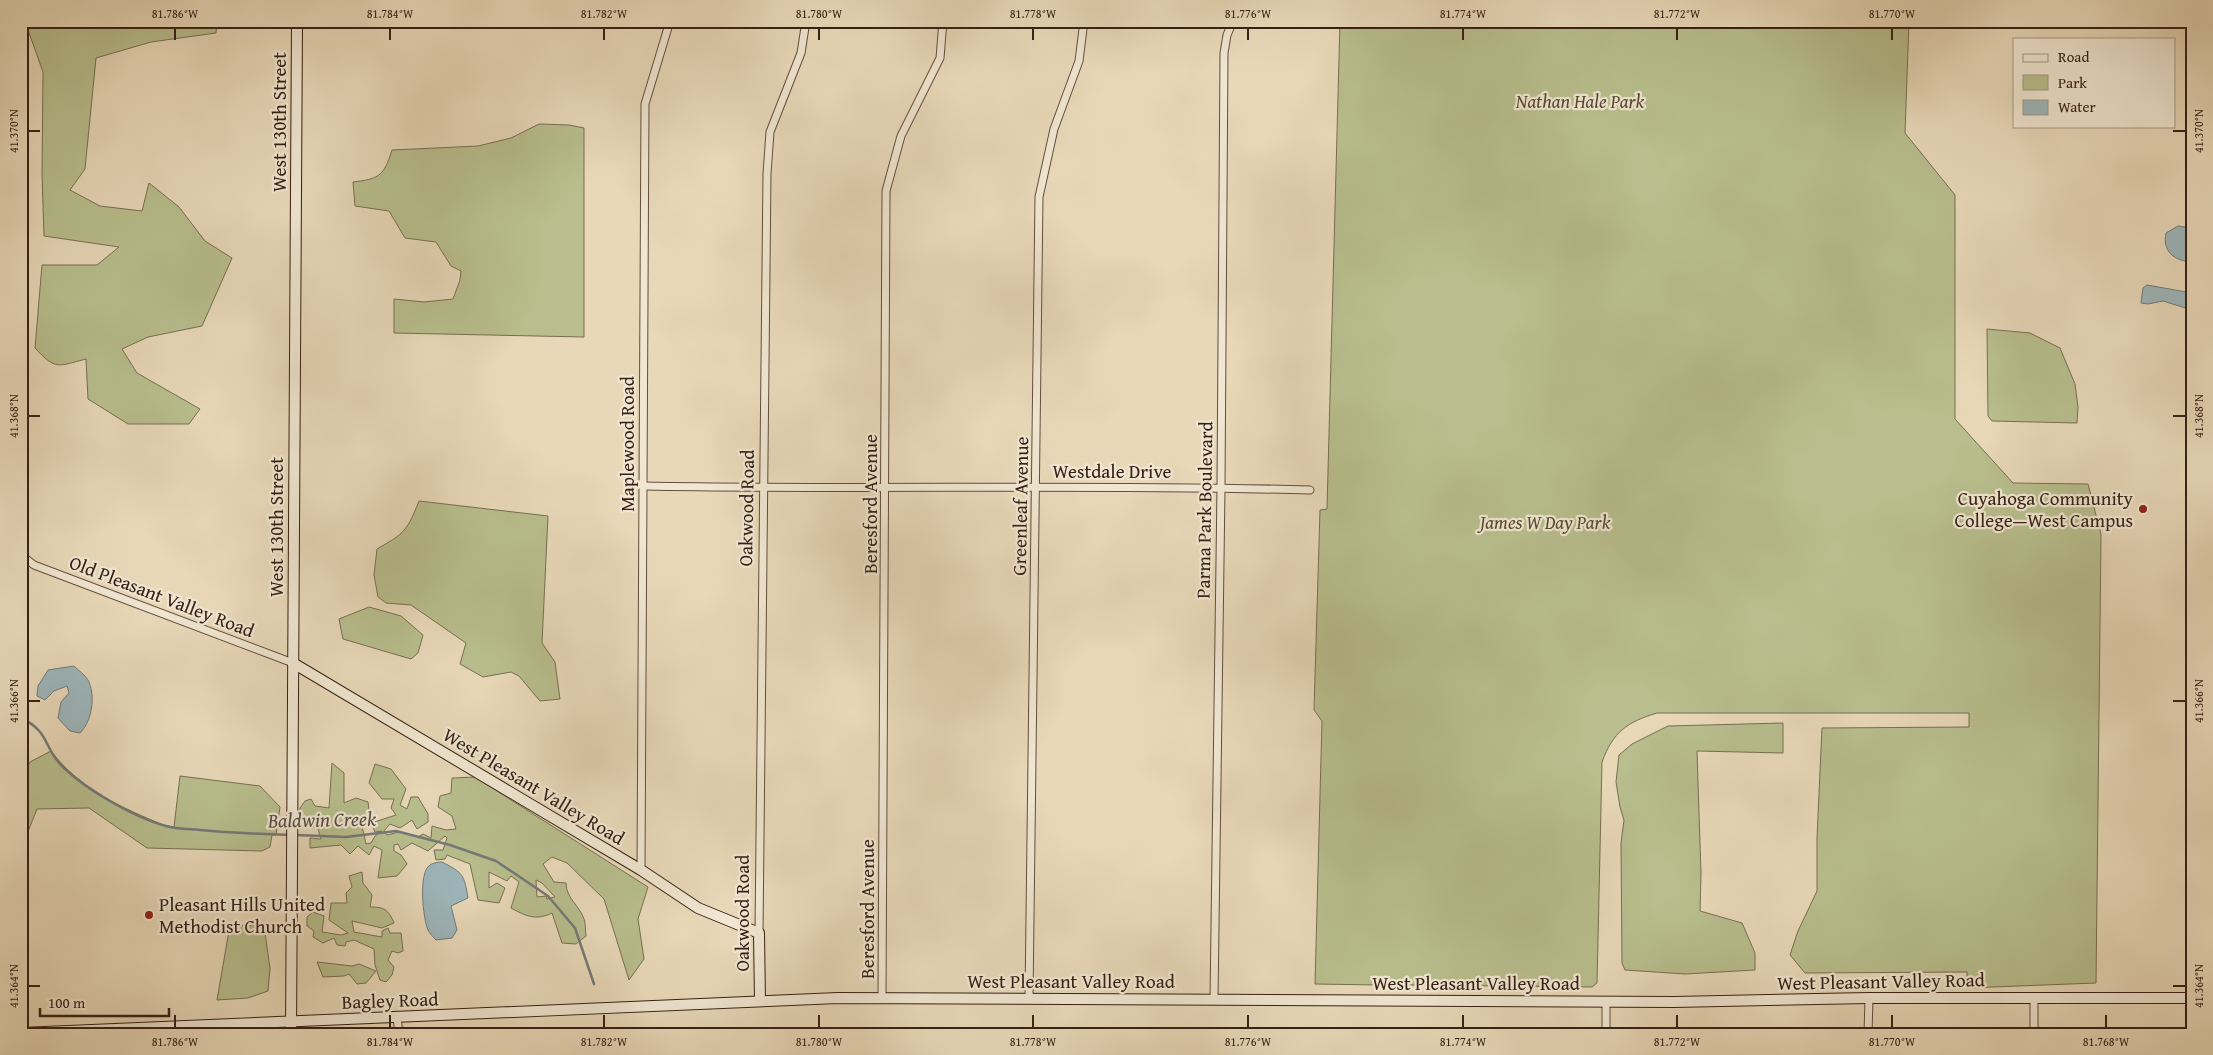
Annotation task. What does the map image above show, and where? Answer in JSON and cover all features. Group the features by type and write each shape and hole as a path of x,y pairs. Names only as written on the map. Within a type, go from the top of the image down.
{"main road":[{"name":"West 130th Street","path":"291,1034 297,21"},
{"name":"West Pleasant Valley Road","path":"293,663 642,870 698,908 759,933"},
{"name":"Oakwood Road","path":"759,933 760,1001"},
{"name":"West Pleasant Valley Road","path":"760,1001 882,998 1029,998 1606,1002 1868,998 2192,998"},
{"name":"Bagley Road","path":"21,1033 760,1001"}],"street":[{"name":"Maplewood Road","path":"642,870 645,104 670,21"},
{"name":"Oakwood Road","path":"759,933 767,174 770,132 801,53 806,21"},
{"name":"Beresford Avenue","path":"882,998 886,191 901,136 940,58 943,21"},
{"name":"Greenleaf Avenue","path":"1029,998 1037,488 1039,197 1054,129 1079,61 1084,21"},
{"name":"Parma Park Boulevard","path":"1214,1000 1221,488 1224,53 1227,35 1233,21"},
{"name":"Westdale Drive","path":"643,486 764,489 1221,488 1310,490"},
{"name":"Old Pleasant Valley Road","path":"21,555 34,564 293,663"},
{"path":"2034,997 2034,1034"},
{"path":"1868,998 1868,1034"},
{"path":"1606,1002 1606,1034"},
{"path":"397,1017 399,1034"}],"green space":[{"path":"29,21 217,21 216,33 151,42 96,58 85,169 70,190 100,206 142,211 149,183 179,207 205,241 232,258 202,326 148,337 122,349 137,373 200,409 189,424 128,424 88,399 86,359 58,365 48,360 35,348 42,265 97,265 119,247 44,236 42,174 43,72 28,30"},
{"name":"James W Day Park","path":"1340,21 1909,21 1905,133 1955,195 1955,419 2013,483 2088,484 2101,534 2096,983 1967,988 1967,972 1805,973 1790,955 1798,931 1817,891 1817,838 1822,728 1969,727 1969,713 1657,713 1637,720 1622,730 1611,743 1602,762 1597,983 1592,987 1405,985 1402,982 1399,984 1384,982 1379,985 1315,984 1322,721 1314,710 1320,510 1327,509"},
{"path":"539,124 569,125 584,128 584,337 394,333 394,299 424,302 453,299 460,280 461,271 451,266 436,242 405,238 389,211 355,206 353,182 379,175 386,166 392,150 478,146 511,138"},
{"path":"1987,329 2030,333 2060,348 2075,384 2078,407 2077,423 1992,421 1988,416"},
{"path":"419,501 548,516 542,643 555,662 560,699 540,701 519,676 511,672 483,677 460,664 466,643 411,605 386,603 378,597 374,575 377,549 394,539 404,530"},
{"path":"369,607 401,616 423,635 418,653 411,659 343,639 339,619"},
{"path":"1783,723 1783,753 1697,751 1701,873 1700,911 1742,923 1755,953 1755,970 1685,974 1625,970 1622,963 1621,843 1624,820 1616,782 1619,755 1632,744 1668,726"},
{"path":"51,751 75,777 89,787 118,805 166,826 174,827 180,776 260,786 280,807 276,835 272,835 270,847 262,851 147,848 89,808 37,809 21,849 21,776 30,762"},
{"path":"332,763 344,773 344,803 356,798 368,802 370,818 362,826 366,844 371,843 375,836 382,831 375,832 371,823 396,815 391,808 394,799 382,799 369,783 375,764 391,769 406,789 400,805 407,809 411,797 418,797 428,814 428,822 417,829 412,820 400,828 390,824 384,831 387,835 399,832 418,837 423,834 431,838 432,826 446,830 456,829 452,816 438,807 440,796 451,793 452,778 475,777 648,887 638,919 644,959 629,980 604,899 567,863 552,857 543,864 554,882 566,883 570,897 584,919 586,936 576,944 562,943 552,913 536,917 511,908 519,882 511,876 507,881 489,872 489,888 497,883 505,888 499,903 478,900 470,864 447,855 445,859 436,860 434,850 443,850 447,838 445,836 428,851 412,843 401,850 398,844 394,845 394,851 401,855 407,864 397,876 378,878 382,850 374,846 369,855 358,846 350,854 341,845 310,848 310,838 321,839 318,829 302,822 300,808 305,801 311,799 315,806 329,808","holes":["536,880 542,883 555,897 547,899 546,896 537,897"]},
{"path":"362,872 363,883 372,895 370,907 385,910 394,923 382,928 352,921 354,932 382,937 382,931 388,928 390,933 401,933 403,951 398,953 392,951 388,960 394,967 392,975 386,982 380,980 375,965 374,949 354,940 346,942 345,946 337,945 334,938 323,943 313,937 314,931 307,926 307,917 313,912 324,916 322,932 341,935 348,933 329,920 331,903 347,903 346,893 352,887 349,876"},
{"path":"230,925 264,926 270,968 268,991 248,998 217,1000"},
{"path":"317,962 352,966 359,964 376,971 366,983 357,984 349,974 323,977"},
{"path":"593,1028 667,1031 667,1034 593,1034"}],"water":[{"path":"2178,226 2192,228 2192,262 2175,257 2166,245 2166,233"},
{"path":"2147,285 2192,293 2192,310 2163,301 2148,304 2141,303 2143,288"},
{"path":"74,666 88,680 92,693 90,715 80,733 70,731 58,718 61,702 69,693 67,686 54,691 45,700 37,696 38,686 48,670"},
{"path":"442,862 458,872 464,879 468,898 451,906 457,930 452,938 436,940 426,924 423,906 423,886 426,869 431,864"}],"waterway":[{"name":"Baldwin Creek","path":"21,718 31,723 37,729 57,761 64,768 98,794 140,817 178,828 234,833 291,835"},
{"name":"Baldwin Creek","path":"296,835 346,837 396,831 450,845 496,861 548,896 575,928 594,984"}],"place":[{"name":"Cuyahoga Community College—West Campus","path":"2143,509"},
{"name":"Pleasant Hills United Methodist Church","path":"149,915"}],"park label":[{"name":"Nathan Hale Park","path":"1580,101"}]}
